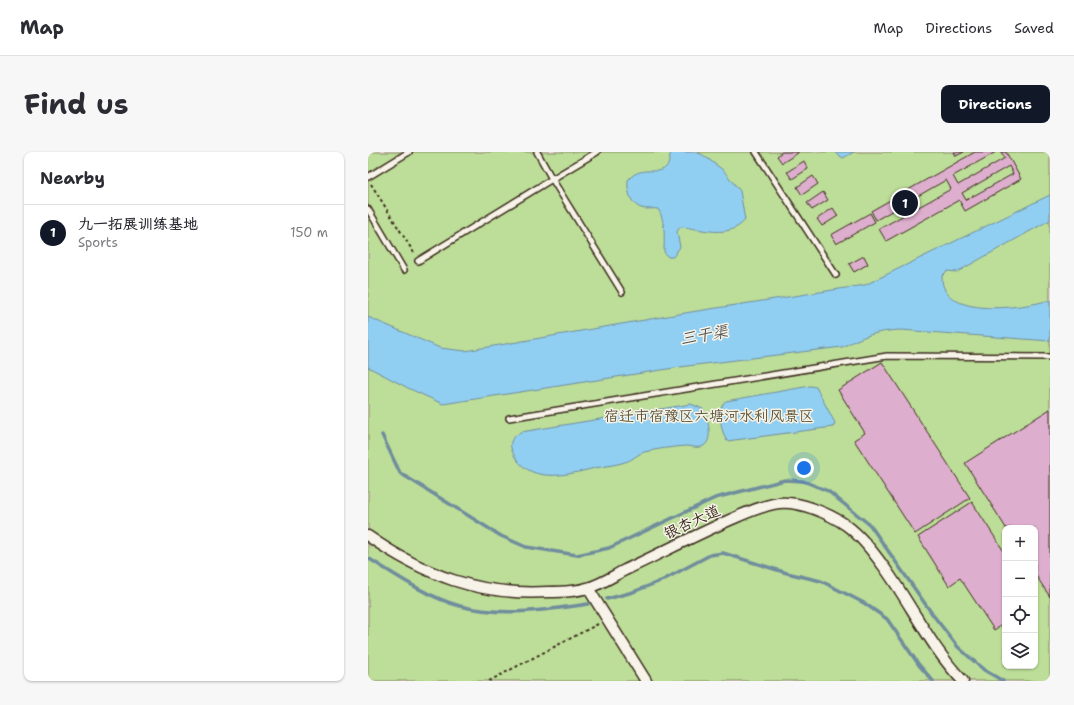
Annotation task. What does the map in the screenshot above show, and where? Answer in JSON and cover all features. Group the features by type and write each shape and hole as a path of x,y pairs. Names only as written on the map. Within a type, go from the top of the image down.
{"street":[{"name":"银杏大道","path":"368,536 411,564 457,582 485,589 522,594 588,588 702,533 752,511 778,503 792,503 806,507 846,525 870,547 910,604 932,643 963,681"},
{"path":"588,588 646,681"}],"lane":[{"path":"368,178 409,152"},
{"path":"537,152 622,292"},
{"path":"418,261 597,152"},
{"path":"756,152 836,275"},
{"path":"368,209 404,270"},
{"path":"509,418 887,356 1050,357"}],"path":[{"path":"368,178 418,261"},
{"path":"489,681 608,618"}],"green space":[{"name":"宿迁市宿豫区六塘河水利风景区","path":"368,152 1050,152 1050,681 368,681"}],"water":[{"path":"671,152 696,152 703,155 723,170 740,191 745,220 731,230 723,231 680,227 677,232 680,247 673,257 668,257 664,252 664,236 661,214 658,209 643,209 634,203 630,196 628,180 638,172 659,171 663,169 668,164"},
{"path":"834,152 854,152 843,158"},
{"name":"三干渠","path":"1050,195 1050,220 957,272 947,271 942,276 945,290 954,299 968,305 985,308 1003,308 1050,300 1050,341 901,330 870,335 842,347 687,366 443,404 368,367 368,317 440,348 465,351 691,312 865,285"},
{"path":"810,386 816,387 835,423 833,427 727,441 720,420 721,409 726,401"},
{"path":"691,404 703,409 707,418 709,430 708,441 701,447 686,446 654,450 644,452 620,464 560,475 537,474 527,469 519,462 511,448 512,440 521,432"}],"building":[{"path":"782,152 798,153 782,163 777,156"},
{"path":"954,152 964,152 956,156"},
{"path":"975,152 996,152 953,176 958,185 1005,158 1001,152 1006,152 1021,179 965,211 959,200 886,241 879,229 951,189 946,180 876,220 871,211","holes":["1009,166 1013,174 966,200 962,193"]},
{"path":"804,161 808,169 792,179 787,172"},
{"path":"813,176 818,184 802,195 797,187"},
{"path":"823,192 828,200 812,210 807,203"},
{"path":"833,208 838,216 822,226 817,219"},
{"path":"870,213 875,222 836,244 831,235"},
{"path":"864,256 868,264 854,272 849,264"},
{"path":"882,362 970,498 915,534 854,440 865,433 838,390"},
{"path":"1050,409 1050,597 1038,579 1038,525 1004,525 965,463"},
{"path":"972,502 1002,548 1002,625 994,630 960,578 949,586 918,537"}],"waterway":[{"path":"382,435 400,473 501,536 526,547 577,555 609,548 715,498 785,480 803,481 828,491 870,525 933,615 958,647 984,670 1003,681"},
{"path":"607,599 633,592 663,580 710,555 723,553 787,573 821,581 864,603 887,619 919,665 933,681"},
{"path":"368,558 424,592 436,598 460,606 508,612 588,604"}],"place":[{"name":"九一拓展训练基地","path":"905,203"}]}
